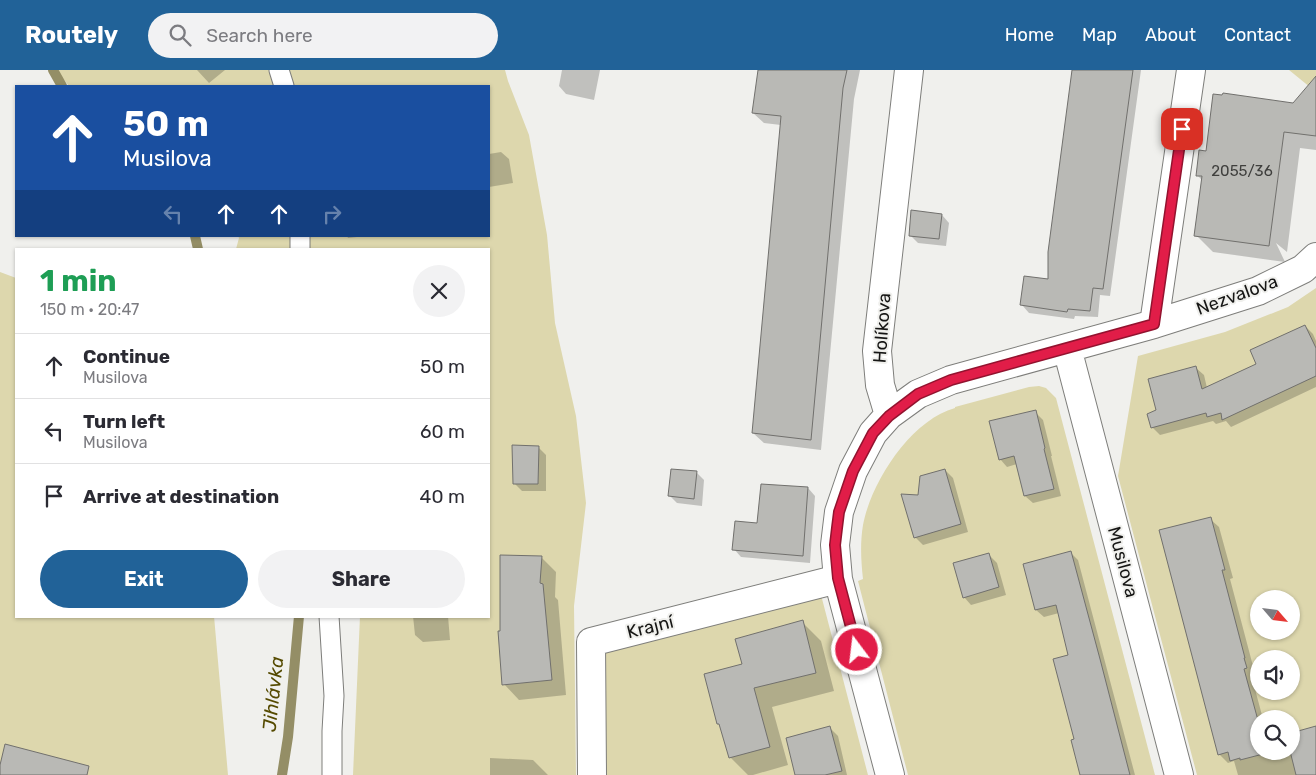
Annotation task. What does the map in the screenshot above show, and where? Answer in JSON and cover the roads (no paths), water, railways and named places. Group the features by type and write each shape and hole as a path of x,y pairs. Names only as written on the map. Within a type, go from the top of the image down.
{"street":[{"name":"Holíkova","path":"889,416 880,385 877,351 909,70"},
{"path":"890,775 838,578 835,545 839,512 853,471 873,433 889,416 918,394 951,380 1154,324 1191,70"},
{"name":"Nezvalova","path":"1154,324 1258,291 1303,268 1316,257"},
{"name":"Musilova","path":"1067,348 1179,775"},
{"name":"Krajní","path":"592,775 591,642 838,578"}],"lane":[{"path":"279,70 284,85"},
{"path":"329,618 334,696 332,775"}],"waterway":[{"name":"Jihlávka","path":"53,70 61,85"},
{"name":"Jihlávka","path":"195,237 198,248"},
{"name":"Jihlávka","path":"282,775 288,737 299,618"}]}
